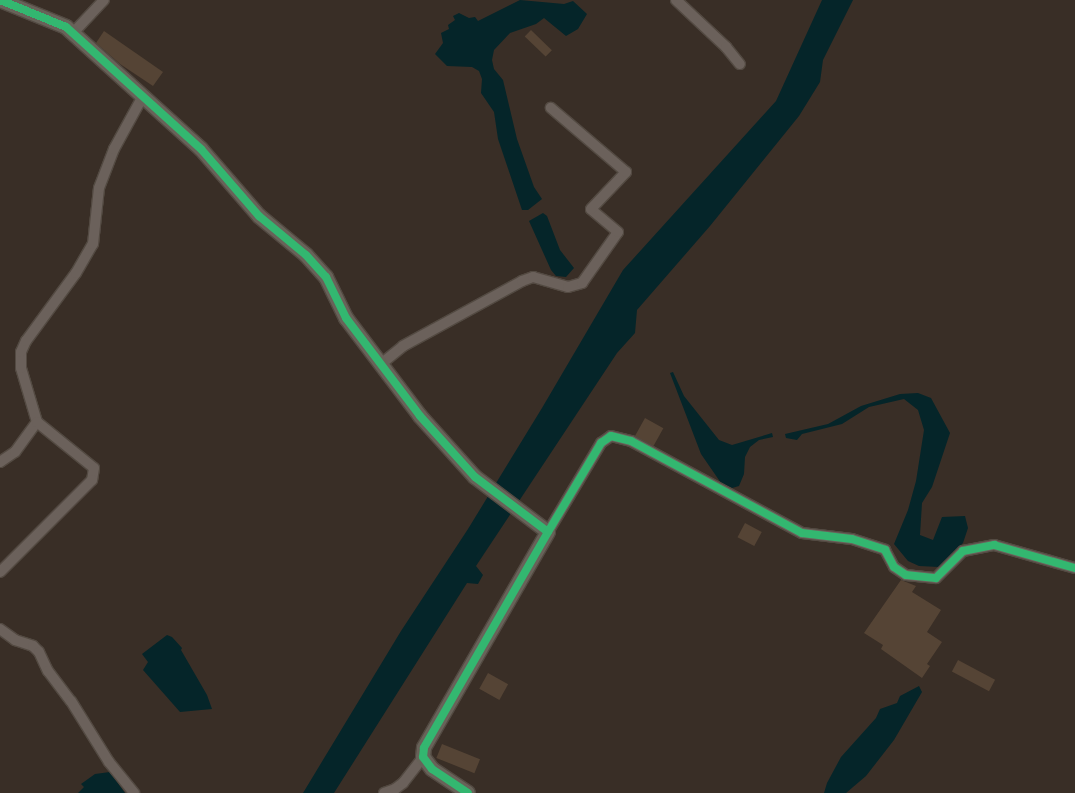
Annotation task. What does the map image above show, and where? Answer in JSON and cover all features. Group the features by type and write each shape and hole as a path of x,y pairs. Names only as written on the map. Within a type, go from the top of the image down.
{"street":[{"path":"0,0 66,27 73,32 201,149 259,216 306,255 326,277 346,318 420,416 475,477 548,532"},
{"path":"73,32 104,0"},
{"path":"676,0 726,47 740,64"},
{"path":"0,572 92,480 94,468 37,422 29,402 21,368 21,352 26,342 76,273 93,244 99,188 114,149 143,96"},
{"path":"381,364 403,346 522,281 533,277 568,287 582,283 618,232 591,209 626,172 551,108"},
{"path":"0,462 15,452 37,422"},
{"path":"384,793 396,789 403,783 423,757 424,748 548,532 601,443 612,436 631,441 802,533 852,539 885,550 894,567 906,575 936,578 963,551 994,545 1075,568"},
{"path":"0,629 15,640 33,646 39,652 48,671 71,701 109,762 134,793"},
{"path":"423,757 432,769 468,793"}],"water":[{"path":"520,0 564,4 573,1 587,14 578,29 566,36 544,18 536,24 510,33 494,50 492,60 494,69 503,80 517,139 534,187 542,199 528,210 522,210 498,139 494,112 481,93 482,79 479,71 472,67 447,66 435,54 443,43 441,33 449,29 448,25 455,20 453,16 459,13 469,18 475,17 478,21"},
{"path":"822,0 853,0 823,60 820,82 799,116 710,226 637,310 635,333 617,353 476,566 483,575 478,584 467,583 334,793 303,793 401,631 468,529 623,270 776,101"},
{"path":"543,213 547,216 560,250 574,268 566,277 556,276 551,270 529,221"},
{"path":"673,372 684,396 719,440 732,445 772,433 773,437 759,440 750,447 745,457 744,474 739,486 732,488 721,483 701,454 670,373"},
{"path":"918,393 931,398 950,433 932,487 922,503 920,535 933,540 942,517 965,516 968,528 963,543 939,567 919,566 908,561 894,544 908,510 916,481 924,430 918,410 904,399 869,407 842,424 802,434 797,440 786,438 785,434 828,424 861,406 900,394"},
{"path":"167,635 172,637 182,648 181,650 207,695 212,709 180,712 143,670 148,662 142,654"},
{"path":"919,686 922,692 894,740 866,776 846,793 824,793 827,783 841,757 876,718 880,709 897,703 900,696"},
{"path":"110,772 125,793 78,793 84,787 81,784 95,774"}],"building":[{"path":"531,30 552,50 546,57 525,36"},
{"path":"104,31 163,72 153,86 120,64 96,43"},
{"path":"645,418 663,428 653,447 635,436"},
{"path":"745,523 762,532 754,546 737,537"},
{"path":"901,580 916,586 912,592 941,610 927,632 942,642 927,664 930,666 922,678 881,649 883,645 864,633"},
{"path":"958,660 995,680 989,691 952,671"},
{"path":"488,673 508,684 499,700 479,689"},
{"path":"442,744 480,759 474,773 436,758"}],"cycle path":[{"path":"0,0 66,27 201,149 259,216 306,255 326,277 346,318 420,416 475,477 548,532 424,748 423,757 432,769 468,793"},
{"path":"548,532 601,443 611,436 631,441 802,533 852,539 885,550 894,567 906,575 936,578 963,551 994,545 1075,568"}]}
